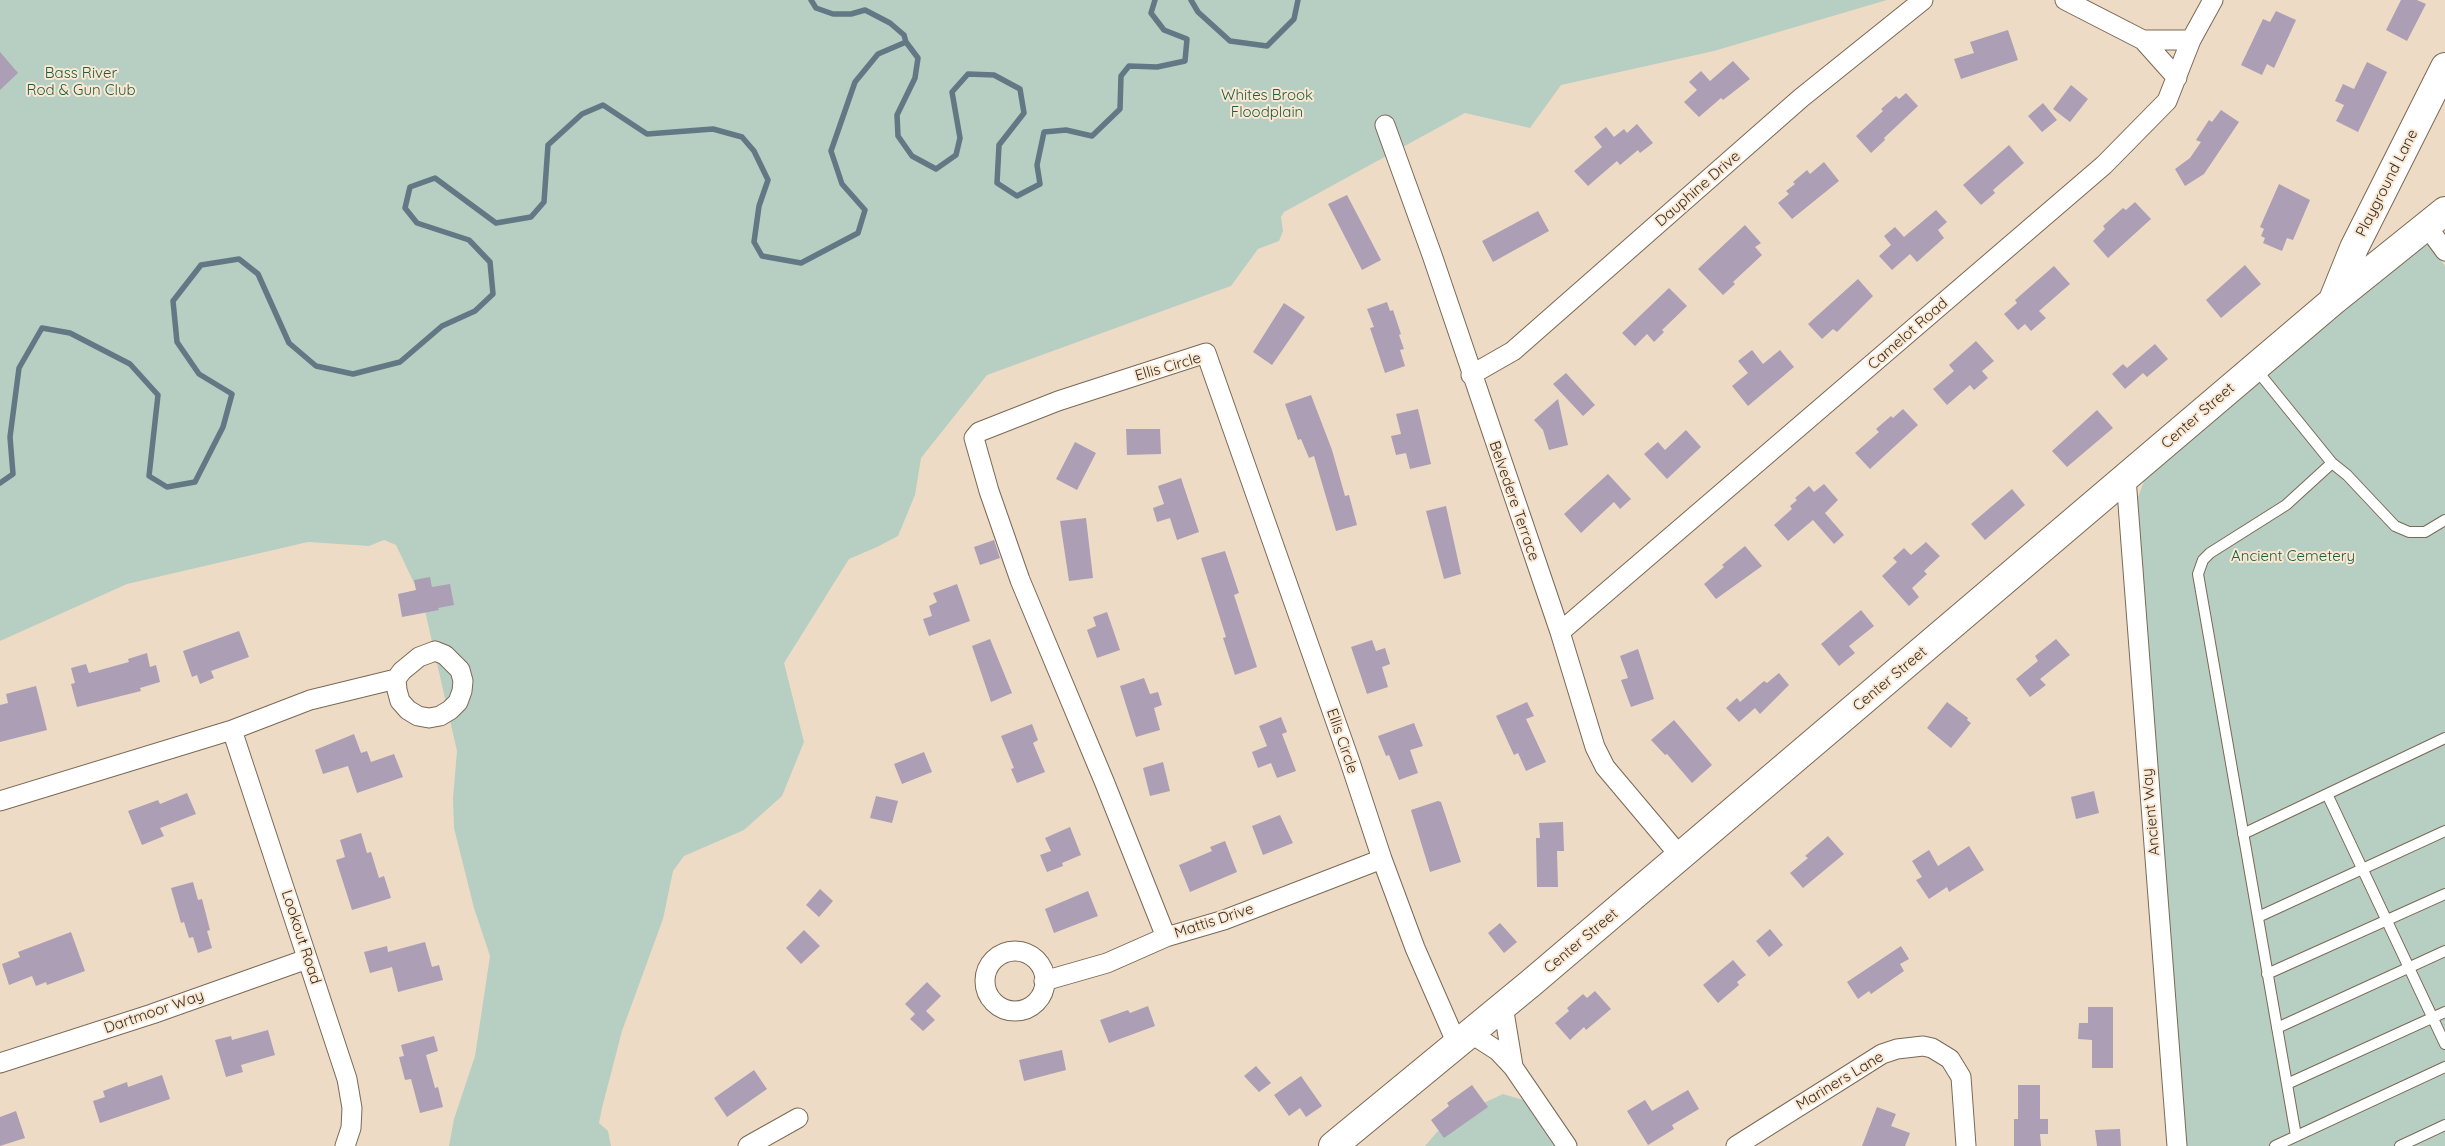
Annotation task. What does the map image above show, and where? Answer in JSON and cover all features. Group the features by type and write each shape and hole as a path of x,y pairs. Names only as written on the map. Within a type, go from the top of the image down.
{"street":[{"name":"Dauphine Drive","path":"1471,375 1514,351 1801,98 1923,0"},
{"path":"2065,0 2143,40 2177,78"},
{"name":"Camelot Road","path":"1560,632 2104,165 2167,101 2192,40 2213,0"},
{"path":"2143,40 2192,40"},
{"name":"Playground Lane","path":"2333,301 2354,248 2445,67"},
{"name":"Belvedere Terrace","path":"1385,125 1432,254 1471,375 1560,632 1594,747 1604,767 1680,856"},
{"path":"2435,218 2445,251"},
{"name":"Center Street","path":"1333,1146 1503,1006 2333,301 2435,218"},
{"name":"Ellis Circle","path":"1166,937 1104,781 1020,580 975,446 974,438 979,432 1058,401 1206,353 1349,759 1382,859 1415,948 1463,1039"},
{"name":"Ancient Way","path":"2126,478 2177,1146"},
{"path":"0,801 232,730 310,700 396,679"},
{"name":"Lookout Road","path":"232,730 348,1078 352,1108 350,1128 344,1146"},
{"name":"Mattis Drive","path":"1044,981 1107,963 1166,937 1224,920 1382,859"},
{"name":"Dartmoor Way","path":"0,1063 152,1014 307,959"},
{"path":"1503,1006 1513,1067"},
{"path":"1463,1039 1498,1051 1513,1067 1567,1146"},
{"name":"Mariners Lane","path":"1736,1146 1882,1054 1897,1049 1923,1046 1932,1048 1950,1059 1961,1077 1966,1146"},
{"path":"748,1146 798,1118"}],"lane":[{"path":"2254,368 2332,463 2347,475 2395,526 2402,531 2425,532 2445,520"},
{"path":"2296,1136 2198,574 2199,566 2210,553 2286,505 2332,463"},
{"path":"2243,834 2445,738"},
{"path":"2327,794 2445,1044"},
{"path":"2258,917 2445,831"},
{"path":"2267,974 2445,894"},
{"path":"2277,1028 2445,952"},
{"path":"2286,1084 2445,1012"},
{"path":"2281,1145 2296,1136 2445,1067"},
{"path":"2400,1146 2445,1125"}],"green space":[{"path":"0,0 1887,0 1714,51 1561,85 1530,128 1465,113 1284,212 1281,217 1283,231 1279,241 1258,249 1231,286 987,375 921,458 915,495 898,536 849,559 784,663 804,742 782,796 744,830 684,856 673,871 663,919 622,1031 602,1108 599,1123 608,1131 611,1146 449,1146 454,1119 475,1056 490,956 474,908 454,828 453,798 457,751 423,602 396,545 384,540 369,546 308,542 127,584 0,641"},
{"name":"Ancient Cemetery","path":"2429,244 2445,266 2445,1146 2183,1146 2137,500 2144,481 2311,336 2410,254"},
{"path":"1503,1094 1523,1100 1538,1113 1557,1146 1425,1146 1437,1132 1475,1107"}],"building":[{"path":"2401,0 2417,0 2426,4 2407,41 2386,30"},
{"path":"2276,11 2296,20 2274,68 2267,64 2262,75 2241,65 2263,19 2270,22"},
{"path":"2008,30 2018,60 1961,79 1954,59 1974,53 1970,42"},
{"path":"0,52 18,73 0,90"},
{"path":"1733,61 1750,79 1723,100 1721,98 1699,117 1684,102 1697,90 1689,82 1701,71 1710,81"},
{"path":"2367,62 2387,72 2358,132 2336,121 2344,105 2335,101 2343,84 2354,89"},
{"path":"2071,85 2088,99 2070,122 2053,109"},
{"path":"1906,93 1918,106 1871,153 1856,136 1896,96 1899,99"},
{"path":"2043,103 2057,120 2042,132 2028,116"},
{"path":"2221,110 2239,122 2204,174 2185,186 2175,169 2190,158 2201,142 2196,140 2209,120 2212,122"},
{"path":"1637,124 1653,143 1640,153 1638,150 1620,165 1617,161 1588,186 1574,171 1602,147 1594,137 1606,127 1614,137 1624,129 1627,133"},
{"path":"2009,145 2024,163 1993,190 1995,193 1981,205 1963,185"},
{"path":"1824,162 1839,181 1792,219 1778,203 1789,194 1786,191 1795,184 1793,182 1807,170 1810,174"},
{"path":"2279,184 2310,200 2293,240 2287,238 2282,251 2263,243 2265,238 2261,236 2264,229 2260,227"},
{"path":"1347,195 1381,260 1362,270 1328,204"},
{"path":"2135,202 2151,219 2108,258 2093,241 2105,229 2103,226 2123,208 2126,210"},
{"path":"1936,210 1947,222 1938,230 1944,238 1917,262 1910,254 1892,270 1879,256 1891,245 1884,236 1895,227 1904,237"},
{"path":"1538,211 1549,231 1493,262 1482,241"},
{"path":"1745,225 1761,243 1755,247 1762,255 1733,282 1735,284 1723,295 1698,269"},
{"path":"2245,265 2261,284 2221,318 2206,300"},
{"path":"2054,266 2070,284 2039,311 2046,318 2031,331 2025,324 2018,330 2004,314 2017,303 2015,300"},
{"path":"1858,279 1873,296 1837,332 1833,329 1822,339 1808,324"},
{"path":"1669,288 1687,306 1662,330 1664,332 1654,342 1647,334 1635,346 1622,333"},
{"path":"1387,302 1390,311 1393,310 1401,334 1399,335 1404,349 1400,350 1405,366 1385,373 1370,328 1374,327 1367,309"},
{"path":"1284,303 1305,317 1272,365 1253,352"},
{"path":"1976,341 1994,361 1982,371 1988,378 1974,390 1970,385 1947,405 1933,389 1954,371 1949,365"},
{"path":"2155,344 2168,359 2147,377 2143,373 2125,389 2112,374 2123,364 2127,368"},
{"path":"1752,350 1763,364 1780,350 1794,367 1748,406 1732,386 1748,373 1738,361"},
{"path":"1566,373 1595,405 1583,416 1553,384"},
{"path":"1311,395 1332,450 1345,496 1349,495 1357,525 1336,531 1314,456 1309,458 1301,439 1298,440 1285,404"},
{"path":"1558,399 1568,445 1549,450 1543,430 1534,420"},
{"path":"1418,409 1431,464 1410,469 1406,453 1396,455 1391,436 1401,434 1396,414"},
{"path":"1903,409 1918,425 1870,469 1855,453 1879,432 1876,429 1891,416 1893,418"},
{"path":"2097,410 2113,428 2067,467 2052,451"},
{"path":"1126,429 1160,429 1161,454 1127,455"},
{"path":"1686,430 1701,447 1667,479 1644,454 1658,442 1665,450"},
{"path":"1075,442 1096,453 1077,490 1056,479"},
{"path":"1608,474 1631,499 1620,509 1614,502 1581,533 1564,514"},
{"path":"1181,478 1199,532 1177,540 1170,518 1157,522 1153,508 1164,504 1158,486"},
{"path":"1824,484 1838,500 1825,513 1844,535 1834,544 1813,520 1788,541 1774,525 1792,509 1790,506 1797,500 1795,498 1809,486 1814,492"},
{"path":"2012,489 2025,505 1985,540 1971,524"},
{"path":"1446,506 1461,574 1444,579 1426,511"},
{"path":"1086,518 1093,578 1069,581 1060,521"},
{"path":"994,540 1000,558 980,565 974,547"},
{"path":"1926,542 1940,556 1924,571 1927,574 1912,588 1919,597 1909,606 1882,576 1897,562 1893,558 1904,548 1911,555"},
{"path":"1745,546 1762,566 1716,599 1704,584 1724,567 1722,565"},
{"path":"1225,551 1239,593 1234,595 1257,667 1235,675 1223,638 1226,637 1201,558"},
{"path":"430,577 432,587 450,584 454,605 402,617 398,594 416,590 414,580"},
{"path":"957,584 970,621 929,636 923,619 932,616 929,606 937,602 933,593"},
{"path":"1861,610 1874,626 1849,646 1855,653 1839,666 1821,644"},
{"path":"1107,612 1120,650 1097,658 1087,630 1096,626 1093,617"},
{"path":"239,631 249,657 211,671 214,678 200,684 197,675 192,677 183,651"},
{"path":"990,639 1012,693 991,702 972,646"},
{"path":"2056,639 2070,655 2040,679 2046,685 2030,697 2016,679 2038,661 2035,656"},
{"path":"1372,640 1376,651 1385,648 1390,664 1382,667 1388,687 1367,694 1351,647"},
{"path":"1638,649 1654,699 1631,707 1621,680 1628,678 1620,656"},
{"path":"147,653 150,667 156,665 160,682 140,688 141,691 77,707 71,684 75,683 71,668 86,664 89,673 129,662 128,659"},
{"path":"1779,673 1789,685 1760,714 1755,708 1739,722 1726,708 1737,698 1740,702 1764,681 1767,683"},
{"path":"1144,678 1150,694 1158,692 1162,705 1154,708 1160,730 1136,737 1120,686"},
{"path":"36,686 47,730 0,742 0,705 8,703 6,694"},
{"path":"1527,702 1534,716 1526,719 1546,762 1526,771 1518,753 1514,755 1496,716"},
{"path":"1947,702 1968,718 1967,720 1971,723 1951,748 1927,728"},
{"path":"1281,717 1287,732 1282,734 1296,771 1277,778 1271,763 1258,768 1252,752 1267,746 1259,726"},
{"path":"1674,720 1712,765 1692,783 1667,754 1665,755 1651,740"},
{"path":"1414,723 1423,746 1410,750 1418,773 1399,780 1389,755 1386,756 1378,736"},
{"path":"1032,724 1038,740 1033,743 1045,772 1017,783 1011,769 1014,768 1001,736"},
{"path":"354,734 361,753 367,751 371,762 394,754 403,777 357,793 348,766 323,774 315,750"},
{"path":"924,752 932,772 902,784 894,764"},
{"path":"1163,762 1170,791 1150,796 1143,768"},
{"path":"2094,791 2099,813 2076,819 2071,797"},
{"path":"187,793 196,814 160,828 164,836 142,845 128,811 158,800 160,804"},
{"path":"876,796 898,801 892,823 870,818"},
{"path":"1438,801 1441,802 1461,862 1430,872 1411,810"},
{"path":"1280,815 1293,843 1263,855 1252,826"},
{"path":"1563,822 1564,851 1557,851 1558,887 1537,887 1536,838 1540,838 1539,823"},
{"path":"1070,827 1081,855 1062,863 1063,866 1047,872 1040,855 1051,851 1045,838"},
{"path":"361,833 367,853 371,852 379,878 384,876 391,898 352,910 336,860 345,857 340,840"},
{"path":"1828,836 1844,854 1803,888 1790,873 1808,858 1805,856"},
{"path":"1225,841 1237,872 1190,892 1179,865 1212,851 1210,847"},
{"path":"1969,846 1984,870 1949,892 1947,887 1929,899 1916,880 1922,877 1912,861 1929,850 1938,866"},
{"path":"193,882 198,900 202,899 210,930 207,931 212,948 198,953 193,937 189,938 184,922 181,923 171,888"},
{"path":"820,889 833,901 819,917 806,905"},
{"path":"1088,891 1098,916 1054,933 1045,909"},
{"path":"1500,923 1517,942 1504,953 1488,933"},
{"path":"1770,929 1783,945 1769,957 1756,941"},
{"path":"804,930 820,946 801,964 786,948"},
{"path":"71,932 85,971 47,985 46,982 36,986 32,976 9,985 2,964 20,957 18,952"},
{"path":"425,942 432,967 439,965 443,980 398,992 392,967 370,973 364,952 387,946 388,952"},
{"path":"1901,946 1909,959 1900,964 1904,971 1871,994 1869,991 1858,999 1847,982"},
{"path":"1733,960 1746,975 1737,982 1739,985 1718,1003 1703,985"},
{"path":"927,982 941,996 926,1011 935,1020 923,1031 910,1019 915,1014 905,1004"},
{"path":"1595,991 1611,1009 1586,1030 1584,1027 1570,1040 1555,1023 1569,1011 1567,1008 1583,994 1587,998"},
{"path":"1148,1006 1155,1026 1109,1043 1100,1020 1128,1010 1130,1013"},
{"path":"2088,1007 2113,1007 2113,1068 2092,1068 2092,1040 2078,1039 2079,1023 2088,1023"},
{"path":"268,1030 275,1055 241,1065 243,1072 226,1077 215,1040 231,1036 232,1040"},
{"path":"434,1036 438,1051 426,1055 435,1088 438,1087 443,1107 420,1113 411,1079 405,1080 399,1057 404,1056 401,1045"},
{"path":"1062,1050 1066,1070 1024,1081 1019,1060"},
{"path":"1256,1066 1271,1083 1259,1092 1244,1076"},
{"path":"754,1070 767,1089 727,1117 714,1098"},
{"path":"162,1075 170,1099 100,1123 93,1101 105,1097 103,1091 127,1082 128,1087"},
{"path":"1301,1076 1322,1106 1306,1117 1300,1108 1289,1116 1274,1095"},
{"path":"1472,1085 1488,1107 1444,1138 1431,1120 1449,1106 1447,1103"},
{"path":"2018,1085 2040,1085 2040,1119 2048,1119 2048,1134 2040,1134 2041,1146 2014,1146 2014,1119 2018,1119"},
{"path":"1688,1090 1699,1109 1672,1125 1674,1129 1648,1145 1627,1111 1645,1100 1652,1111"},
{"path":"1877,1107 1896,1114 1891,1126 1910,1133 1905,1146 1862,1146"},
{"path":"16,1111 25,1138 0,1146 0,1117"},
{"path":"2120,1129 2121,1146 2097,1146 2095,1130"}],"waterway":[{"path":"811,0 816,8 833,14 851,14 865,10 890,23 904,35 906,42"},
{"path":"0,483 13,474 10,437 19,368 42,328 70,333 130,364 158,395 149,476 167,487 195,482 223,427 232,394 199,374 177,342 173,301 201,265 239,259 258,274 289,343 316,366 353,374 400,362 442,326 475,311 493,294 490,262 469,240 417,223 405,208 410,187 435,178 496,223 531,217 544,202 548,145 582,114 603,105 647,134 713,129 742,137 754,151 768,180 759,206 754,242 762,256 801,263 858,233 865,210 842,184 831,151 855,82 878,54 906,42 918,58 915,78 897,115 898,136 912,156 936,169 956,155 960,138 952,92 968,74 994,75 1020,89 1024,113 999,145 997,183 1017,196 1040,184 1037,165 1044,132 1066,130 1092,136 1120,109 1121,76 1129,66 1157,67 1185,61 1187,39 1164,30 1151,13 1155,0"},
{"path":"1191,0 1198,12 1230,41 1267,46 1294,19 1298,0"}],"park label":[{"name":"Bass River Rod & Gun Club","path":"81,82"},
{"name":"Whites Brook Floodplain","path":"1267,104"}]}
